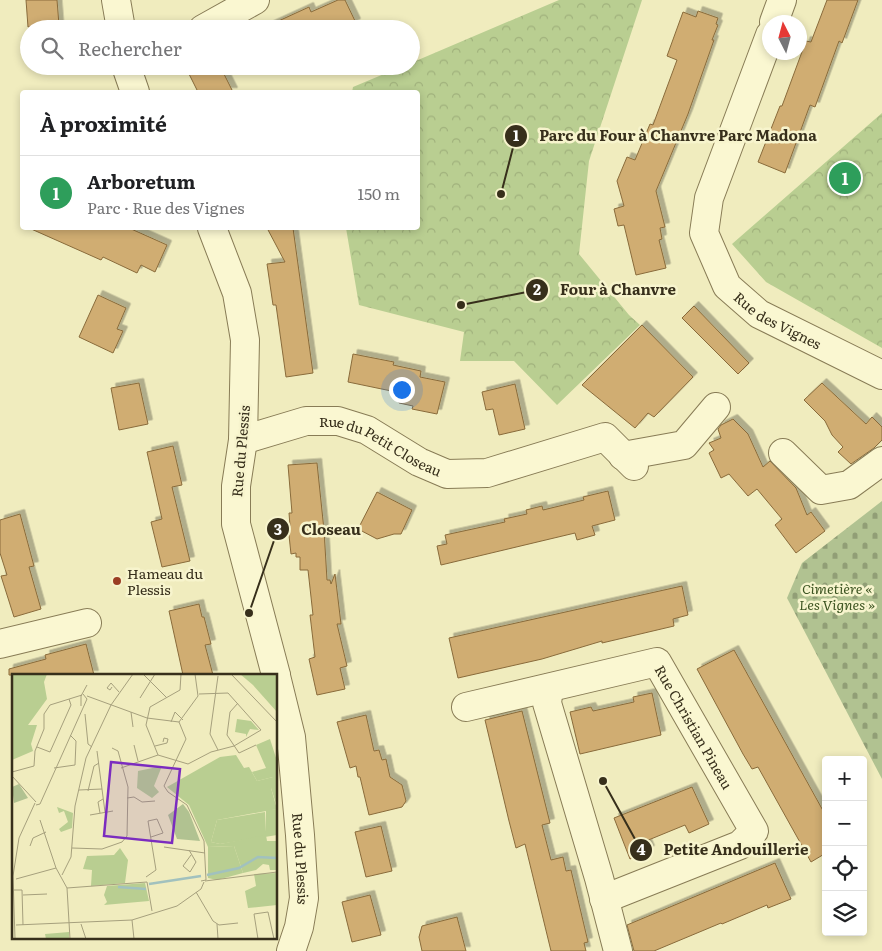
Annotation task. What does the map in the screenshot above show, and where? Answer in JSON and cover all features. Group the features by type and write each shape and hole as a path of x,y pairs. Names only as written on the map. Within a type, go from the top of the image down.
{"street":[{"path":"116,0 119,20"},
{"path":"219,20 255,0"},
{"path":"777,15 782,0"},
{"name":"Rue des Vignes","path":"762,56 709,198 704,233 728,286 759,314 882,375"},
{"name":"Rue du Plessis","path":"213,230 237,293 245,340 242,440 236,486 236,524 276,674"},
{"name":"Rue du Petit Closeau","path":"242,440 306,421 338,421 367,430 419,462 447,474 487,473 684,445 716,407"},
{"path":"783,453 821,490 849,485 882,461"},
{"path":"0,644 87,623"},
{"name":"Rue Christian Pineau","path":"549,688 657,662 754,831 740,845 604,899"},
{"name":"Rue du Plessis","path":"278,683 291,737 304,898 299,927 291,951"},
{"path":"466,707 549,688 546,703 618,951"}],"green space":[{"path":"559,0 642,0 589,161 579,254 629,315 640,325 557,405 514,361 460,361 464,332 359,305 346,230 420,230 420,90 352,90 353,87 382,75 420,75 420,59"},
{"path":"882,113 882,348 766,282 732,244"},
{"name":"Cimetière « Les Vignes »","path":"882,501 882,779 787,598 802,563"}],"building":[{"path":"26,0 57,0 59,20 27,20"},
{"path":"338,0 345,0 355,20 281,20 309,7 311,12"},
{"path":"827,0 858,0 842,43 839,41 815,107 810,105 785,173 758,162 799,60 807,60 807,41 811,42"},
{"path":"698,11 718,18 716,24 718,25 688,114 656,191 665,227 660,228 662,239 659,240 666,268 636,275 624,225 618,226 614,209 624,206 617,181 627,157 635,160 650,124 653,125 677,60 667,56 683,12 696,17"},
{"path":"190,75 224,75 232,90 197,90"},
{"path":"34,230 133,230 167,245 155,272 141,265 137,273 103,257 101,260"},
{"path":"268,230 293,230 313,373 286,377 276,305 273,305 267,264 285,262"},
{"path":"98,295 126,308 117,329 123,331 113,353 79,337"},
{"path":"694,306 749,363 738,374 682,318"},
{"path":"642,325 693,377 654,417 648,413 635,428 582,385"},
{"path":"353,354 394,362 393,365 421,371 420,377 445,382 437,414 412,409 413,406 399,403 401,393 348,382"},
{"path":"139,383 148,424 119,430 111,388"},
{"path":"822,383 866,424 872,417 882,427 882,440 851,464 838,452 843,447 832,435 825,421 804,400"},
{"path":"515,384 525,429 499,435 493,409 486,410 482,392"},
{"path":"733,419 748,434 763,467 770,461 796,488 807,515 811,512 825,531 796,553 775,525 782,519 757,489 748,496 729,474 721,478 709,453 714,450 709,443 721,438 718,429 721,425"},
{"path":"173,446 182,485 172,487 190,561 162,567 151,522 162,519 147,452"},
{"path":"317,463 327,580 330,580 331,584 335,574 341,624 337,624 347,666 340,668 345,689 317,695 309,659 315,657 310,615 313,615 308,570 300,570 300,557 296,557 296,553 291,554 288,526 290,526 289,513 292,513 288,465"},
{"path":"608,491 615,520 592,526 595,535 577,540 575,533 441,565 437,546 447,544 445,535 505,522 504,519 527,514 526,510 542,506 543,510 584,500 583,497"},
{"path":"377,492 412,510 401,534 377,539 358,529"},
{"path":"20,514 34,566 29,567 41,609 14,617 1,576 7,575 0,553 0,520"},
{"path":"682,586 688,615 673,619 674,626 602,643 602,641 542,659 458,678 449,638"},
{"path":"199,604 211,644 205,645 213,674 183,674 169,611"},
{"path":"86,644 94,674 9,675 9,669 46,659 45,655"},
{"path":"734,650 822,809 822,855 811,862 758,767 752,769 743,754 697,669"},
{"path":"652,693 661,735 580,754 570,712 591,707 593,711 634,702 633,697"},
{"path":"522,711 550,823 542,825 551,860 563,857 566,871 571,870 588,942 584,943 586,951 551,951 525,844 516,848 485,720"},
{"path":"366,715 374,751 379,750 382,760 386,759 390,777 402,785 406,801 402,807 369,815 360,777 358,777 356,766 350,768 337,722"},
{"path":"692,787 709,824 689,833 685,825 646,841 650,850 630,859 614,818"},
{"path":"381,826 392,871 366,877 355,832"},
{"path":"775,863 791,899 768,908 767,905 654,951 634,951 627,925"},
{"path":"370,895 381,935 352,942 342,902"},
{"path":"457,917 466,951 422,951 419,937 422,926"}],"place":[{"name":"Arboretum","path":"845,178"},
{"name":"Parc du Four à Chanvre Parc Madona","path":"501,194"},
{"name":"Four à Chanvre","path":"461,305"},
{"name":"Hameau du Plessis","path":"117,581"},
{"name":"Closeau","path":"249,613"},
{"name":"Petite Andouillerie","path":"603,781"}]}
